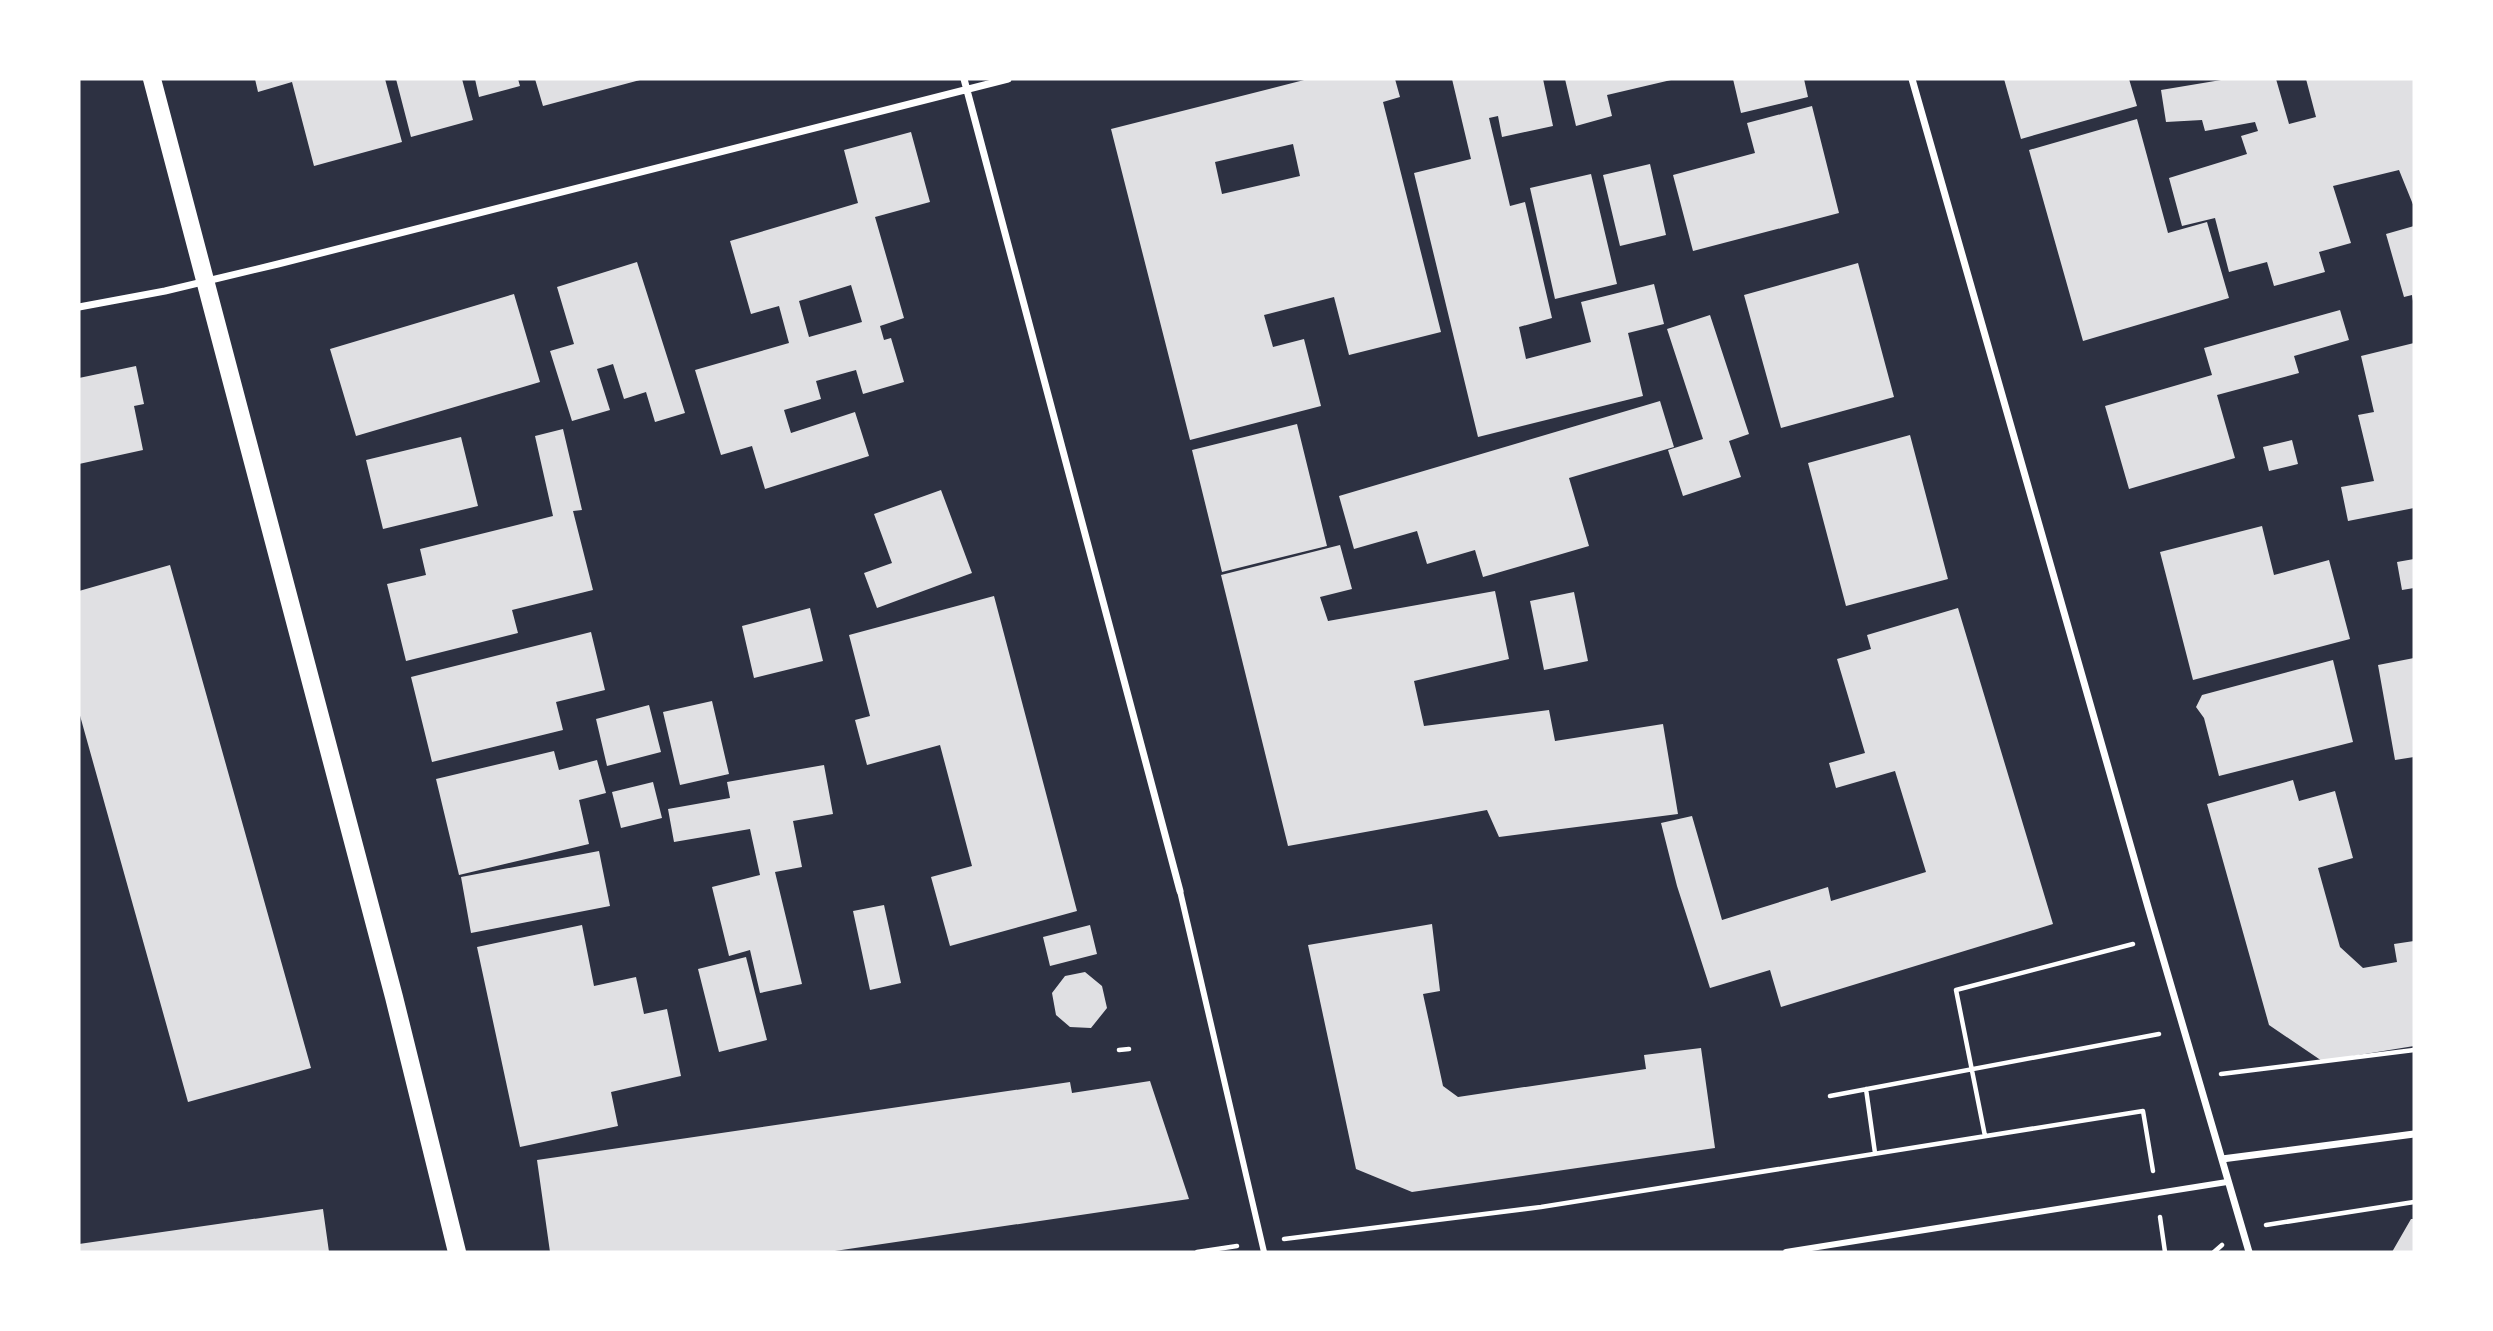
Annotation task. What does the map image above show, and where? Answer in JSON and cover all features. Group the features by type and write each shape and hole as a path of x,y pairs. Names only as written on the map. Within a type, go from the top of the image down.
{"main road":[{"path":"152,79 394,997 457,1252"}],"street":[{"path":"964,79 1180,891 1265,1252"},
{"path":"79,307 206,281 1008,79"},
{"path":"1912,79 2240,1229 2249,1252"},
{"path":"2221,1159 2414,1134"},
{"path":"1786,1252 2227,1182"}],"path":[{"path":"1985,1136 1956,990 2157,937"},
{"path":"1830,1096 2184,1029"},
{"path":"1119,1050 1129,1049"},
{"path":"2198,1076 2414,1050"},
{"path":"1867,1089 1875,1153"},
{"path":"1197,1252 1541,1207 2143,1111 2165,1252"},
{"path":"2214,1252 2240,1229 2414,1202"}],"building":[{"path":"255,79 385,79 402,142 314,166 292,82 258,92"},
{"path":"396,79 462,79 473,120 411,137"},
{"path":"475,79 518,79 520,86 479,97"},
{"path":"535,79 640,79 640,80 543,106"},
{"path":"1308,79 1395,79 1400,97 1383,102 1441,332 1349,355 1334,297 1264,315 1273,347 1304,339 1321,406 1190,440 1111,129","holes":["1293,144 1300,176 1222,194 1215,162"]},
{"path":"1452,79 1543,79 1553,126 1502,137 1498,116 1489,118 1510,206 1525,202 1552,318 1519,327 1526,359 1591,342 1581,302 1654,284 1664,324 1628,333 1643,396 1478,437 1414,173 1471,159"},
{"path":"1565,79 1671,80 1607,95 1612,116 1576,126"},
{"path":"1733,79 1804,79 1808,97 1741,113"},
{"path":"2004,79 2129,79 2137,106 2021,139"},
{"path":"2227,79 2276,79 2289,124 2316,117 2306,79 2414,79 2414,207 2399,170 2333,186 2351,243 2319,252 2325,272 2274,286 2267,262 2229,272 2215,218 2182,226 2169,178 2247,154 2241,136 2258,131 2255,122 2205,131 2202,120 2166,122 2161,90"},
{"path":"1812,106 1839,213 1693,251 1673,175 1755,153 1747,123"},
{"path":"2137,119 2168,233 2207,222 2229,298 2083,341 2029,150"},
{"path":"911,132 930,202 875,217 904,318 880,326 884,340 891,338 904,382 863,394 856,370 816,381 821,399 784,410 791,433 855,412 869,456 765,489 752,446 721,455 695,370 789,343 779,306 751,314 730,241 858,203 844,150","holes":["851,285 862,322 809,337 799,301"]},
{"path":"1650,164 1666,235 1620,246 1603,175"},
{"path":"1591,174 1617,284 1555,299 1530,188"},
{"path":"2414,226 2413,301 2412,295 2404,297 2386,234"},
{"path":"637,262 685,413 655,422 646,392 624,399 613,364 597,369 610,410 572,421 550,351 574,344 557,287"},
{"path":"1858,263 1894,397 1781,428 1744,295"},
{"path":"514,294 540,382 356,436 330,349"},
{"path":"2340,310 2349,340 2294,356 2299,373 2217,395 2235,458 2129,489 2105,406 2212,375 2204,348"},
{"path":"1710,315 1749,434 1729,441 1741,477 1683,496 1668,450 1703,439 1667,329"},
{"path":"2414,343 2414,508 2348,521 2341,487 2374,481 2358,415 2374,412 2361,356"},
{"path":"136,366 144,404 134,406 143,450 79,464 79,378"},
{"path":"1660,401 1674,447 1569,478 1589,546 1483,577 1475,550 1427,564 1417,531 1354,549 1339,496"},
{"path":"1297,424 1327,546 1222,572 1192,450"},
{"path":"563,429 582,510 573,511 593,590 512,610 518,633 406,661 387,584 426,575 420,549 553,516 535,436"},
{"path":"1910,435 1948,579 1846,606 1808,463"},
{"path":"461,437 478,506 383,529 366,460"},
{"path":"2292,440 2298,464 2269,471 2263,447"},
{"path":"941,490 972,573 877,608 864,573 892,563 874,514"},
{"path":"2262,526 2274,575 2329,560 2350,639 2193,680 2160,552"},
{"path":"1340,545 1352,589 1320,597 1328,621 1495,591 1509,659 1414,681 1424,726 1549,710 1555,741 1663,724 1678,814 1499,837 1487,810 1288,846 1221,575"},
{"path":"2414,559 2414,588 2402,590 2397,562"},
{"path":"170,565 311,1068 188,1102 79,712 79,591"},
{"path":"1574,592 1588,661 1544,670 1530,601"},
{"path":"994,596 1077,911 950,946 931,877 972,866 940,745 867,765 855,720 870,716 849,635"},
{"path":"810,608 823,661 754,678 742,626"},
{"path":"1958,608 2053,924 1781,1007 1770,970 1710,988 1677,886 1661,823 1692,816 1722,920 1828,887 1831,901 1926,872 1895,771 1836,788 1829,763 1865,753 1837,659 1871,649 1867,635"},
{"path":"591,632 605,690 556,702 563,730 432,762 411,677"},
{"path":"2414,658 2414,757 2395,760 2378,665"},
{"path":"2333,660 2353,742 2219,776 2204,718 2196,707 2202,695"},
{"path":"712,701 729,774 680,785 663,712"},
{"path":"649,705 661,752 607,766 596,719"},
{"path":"554,751 559,770 597,760 606,793 579,800 589,844 459,875 436,779"},
{"path":"824,765 833,814 793,821 802,867 775,872 802,984 760,993 750,950 729,956 712,887 760,875 750,829 674,842 668,809 730,798 727,782"},
{"path":"2293,780 2299,801 2335,791 2353,858 2318,868 2340,947 2363,968 2397,962 2394,944 2414,941 2414,1046 2322,1061 2269,1025 2207,804"},
{"path":"653,782 662,818 621,828 612,792"},
{"path":"599,851 610,906 471,933 461,877"},
{"path":"884,905 901,983 870,990 853,911"},
{"path":"1432,924 1440,991 1423,994 1443,1086 1458,1097 1646,1069 1644,1055 1701,1048 1715,1148 1412,1192 1356,1169 1308,945"},
{"path":"582,925 594,986 636,977 644,1014 667,1009 681,1076 611,1092 618,1126 520,1147 477,947"},
{"path":"1090,925 1097,954 1050,966 1043,937"},
{"path":"746,957 767,1040 719,1052 698,969"},
{"path":"1085,972 1102,986 1107,1008 1091,1028 1070,1027 1056,1015 1052,993 1065,976"},
{"path":"1150,1081 1189,1199 828,1252 550,1252 537,1160 1070,1082 1072,1093"},
{"path":"323,1209 329,1252 79,1252 79,1244"},
{"path":"2411,1219 2414,1219 2414,1252 2392,1252"}]}
